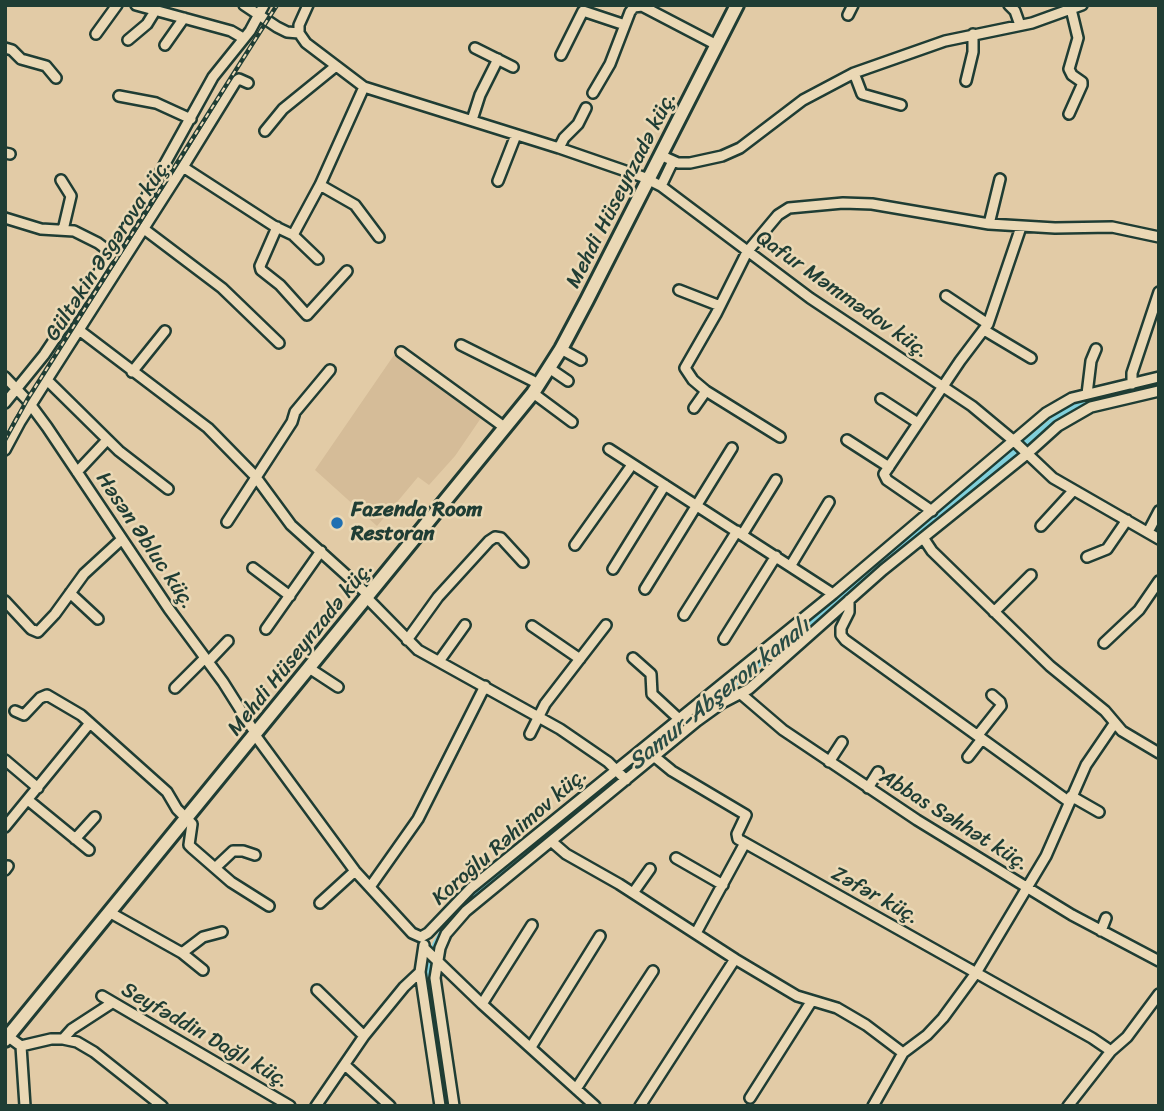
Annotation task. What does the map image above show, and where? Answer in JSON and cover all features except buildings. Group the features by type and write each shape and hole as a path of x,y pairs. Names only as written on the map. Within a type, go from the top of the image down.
{"main road":[{"name":"Mehdi Hüseynzadə küç.","path":"6,1035 549,368 561,349 730,5"},
{"name":"Mehdi Hüseynzadə küç.","path":"253,731 309,668 500,424 533,387 660,156 737,5"},
{"name":"Mehdi Hüseynzadə küç.","path":"6,1035 109,912 184,816"}],"street":[{"path":"96,34 117,5"},
{"path":"136,5 231,31 243,38"},
{"path":"244,5 287,32 299,33 299,25 309,5"},
{"path":"5,403 50,346 147,196 220,66 256,23 264,5"},
{"path":"848,15 853,5"},
{"path":"1009,5 1015,11 1020,25"},
{"path":"660,156 673,161 697,162 732,152 803,100 855,73 916,50 973,34 1020,25 1082,5"},
{"path":"593,93 610,64 634,7 642,6 711,42"},
{"path":"1069,114 1082,85 1069,69 1078,38 1072,9"},
{"path":"128,40 147,24 155,10"},
{"path":"561,55 583,11 625,25"},
{"path":"165,45 184,18"},
{"name":"Qafur Məmmədov küç.","path":"299,33 306,43 365,86 559,148 661,186 810,298 943,387 1027,454"},
{"path":"966,81 973,34"},
{"path":"5,48 12,50 21,59 46,66 56,78"},
{"path":"475,48 513,67"},
{"path":"472,120 480,95 498,59"},
{"path":"265,131 283,109 336,66"},
{"path":"855,73 862,94 901,105"},
{"name":"Gültəkin Əsgərova küç.","path":"5,450 236,81 239,79 248,83"},
{"path":"293,235 320,185 365,86"},
{"path":"119,96 156,103 191,119"},
{"path":"559,148 564,138 578,124 586,108"},
{"path":"498,181 516,135"},
{"path":"661,186 673,161"},
{"path":"183,167 293,235 318,259"},
{"path":"989,224 1000,179"},
{"path":"61,180 71,196 62,230"},
{"path":"320,185 355,205 379,237"},
{"path":"780,437 706,391 685,369 747,252 778,215 789,208 872,204 989,224 1112,227 1159,237"},
{"path":"6,221 85,236 122,262"},
{"path":"932,511 884,478 918,423 986,327 1021,226"},
{"path":"277,227 260,266 261,270 280,285 306,315 347,271"},
{"path":"144,229 222,288 279,343"},
{"path":"679,290 720,306"},
{"path":"1132,384 1132,373 1159,292"},
{"path":"946,296 1031,358"},
{"path":"79,330 208,428 255,476 291,525 366,594 418,650 561,729 617,769 626,780"},
{"path":"132,372 165,331"},
{"path":"461,345 533,387 572,422"},
{"path":"561,349 581,360"},
{"path":"1087,394 1091,361 1096,349"},
{"path":"401,352 500,424"},
{"path":"549,368 568,381"},
{"path":"227,522 292,422 295,412 330,370"},
{"name":"Həsən Əbluc küç.","path":"5,377 31,405 253,731 355,871 412,933 421,937"},
{"name":"Koroğlu Rəhimov küç.","path":"421,937 471,888 833,594 1054,407 1087,394 1159,377"},
{"path":"47,380 107,440 168,489"},
{"path":"694,408 706,391"},
{"name":"Koroğlu Rəhimov küç.","path":"454,1106 436,991 437,960 446,934 466,911 714,709 731,697 741,694 900,556 1058,426 1091,407 1159,391"},
{"path":"881,399 918,423"},
{"path":"76,472 107,440"},
{"path":"847,440 889,467"},
{"path":"645,589 732,448"},
{"path":"609,449 833,594"},
{"path":"1027,454 1045,472 1073,491 1159,538"},
{"path":"575,545 629,469"},
{"path":"684,615 776,480"},
{"path":"613,569 665,485"},
{"path":"1041,526 1073,491"},
{"path":"791,565 830,502"},
{"path":"1148,532 1159,511"},
{"path":"1087,557 1107,549 1127,520"},
{"path":"407,640 438,597 489,541 495,537 501,538 523,562"},
{"path":"5,601 31,629 38,632 94,562 121,539"},
{"path":"923,539 932,551 1050,666 1105,711 1114,724 1158,752"},
{"path":"266,629 321,551"},
{"path":"724,639 776,556"},
{"path":"253,568 290,596"},
{"path":"994,611 1031,575"},
{"path":"1104,643 1139,610 1159,581"},
{"path":"70,593 98,619"},
{"path":"849,600 849,612 841,628 841,635 845,640 1070,799 1099,812"},
{"path":"440,660 465,625"},
{"path":"530,734 538,717 606,625"},
{"path":"531,626 580,659"},
{"path":"175,688 228,640"},
{"path":"633,658 651,674 652,694 678,719"},
{"path":"309,668 338,687"},
{"path":"370,887 418,819 485,687"},
{"name":"Abbas Səhhət küç.","path":"741,694 771,721 867,788 1101,931 1159,961"},
{"path":"15,710 24,715 40,698 47,695 90,723 164,789 192,828 189,845 244,891 269,906"},
{"path":"968,757 1001,706 992,695"},
{"path":"5,827 90,723"},
{"path":"875,1105 903,1054 943,1018 976,973 1046,856 1086,765 1114,724"},
{"path":"829,762 842,743"},
{"path":"655,757 672,771 740,814 746,815 737,834 738,839 744,843 696,933"},
{"path":"5,760 38,788"},
{"path":"867,788 878,772"},
{"path":"28,800 89,850"},
{"path":"75,839 95,817"},
{"path":"551,841 566,854 633,893 735,959 797,996 837,1008 866,1025 903,1054"},
{"name":"Zəfər küç.","path":"744,843 1111,1051"},
{"path":"215,868 233,851 255,855"},
{"path":"676,858 723,885"},
{"path":"633,893 650,869"},
{"path":"320,902 355,871"},
{"path":"109,912 182,953 203,970"},
{"path":"1101,931 1106,918"},
{"path":"482,1004 532,925"},
{"path":"182,953 203,937 222,932"},
{"path":"531,1047 600,936"},
{"path":"421,937 424,948 420,972 440,1106"},
{"path":"424,948 596,1106"},
{"path":"640,1106 735,959"},
{"path":"576,1090 653,971"},
{"path":"316,1106 364,1035 420,972"},
{"path":"317,990 364,1035"},
{"path":"1068,1106 1111,1051 1127,1037 1159,994"},
{"name":"Seyfəddin Dağlı küç.","path":"102,996 219,1062 290,1106"},
{"path":"750,1098 811,1002"},
{"path":"63,1039 112,1003"},
{"path":"6,1035 21,1046 51,1039 77,1042 94,1052 162,1106"},
{"path":"21,1046 25,1106"},
{"path":"345,1065 390,1106"}],"shaded area":[{"path":"394,355 481,418 455,456 429,485 418,477 377,526 315,470"}],"waterway":[{"name":"Samur-Abşeron kanalı","path":"448,1106 428,981 429,965 436,944 452,916 1058,417 1085,401 1159,385"}],"railway":[{"path":"5,440 27,400 277,5"}],"place":[{"name":"Fazenda Room Restoran","path":"337,523"}]}
